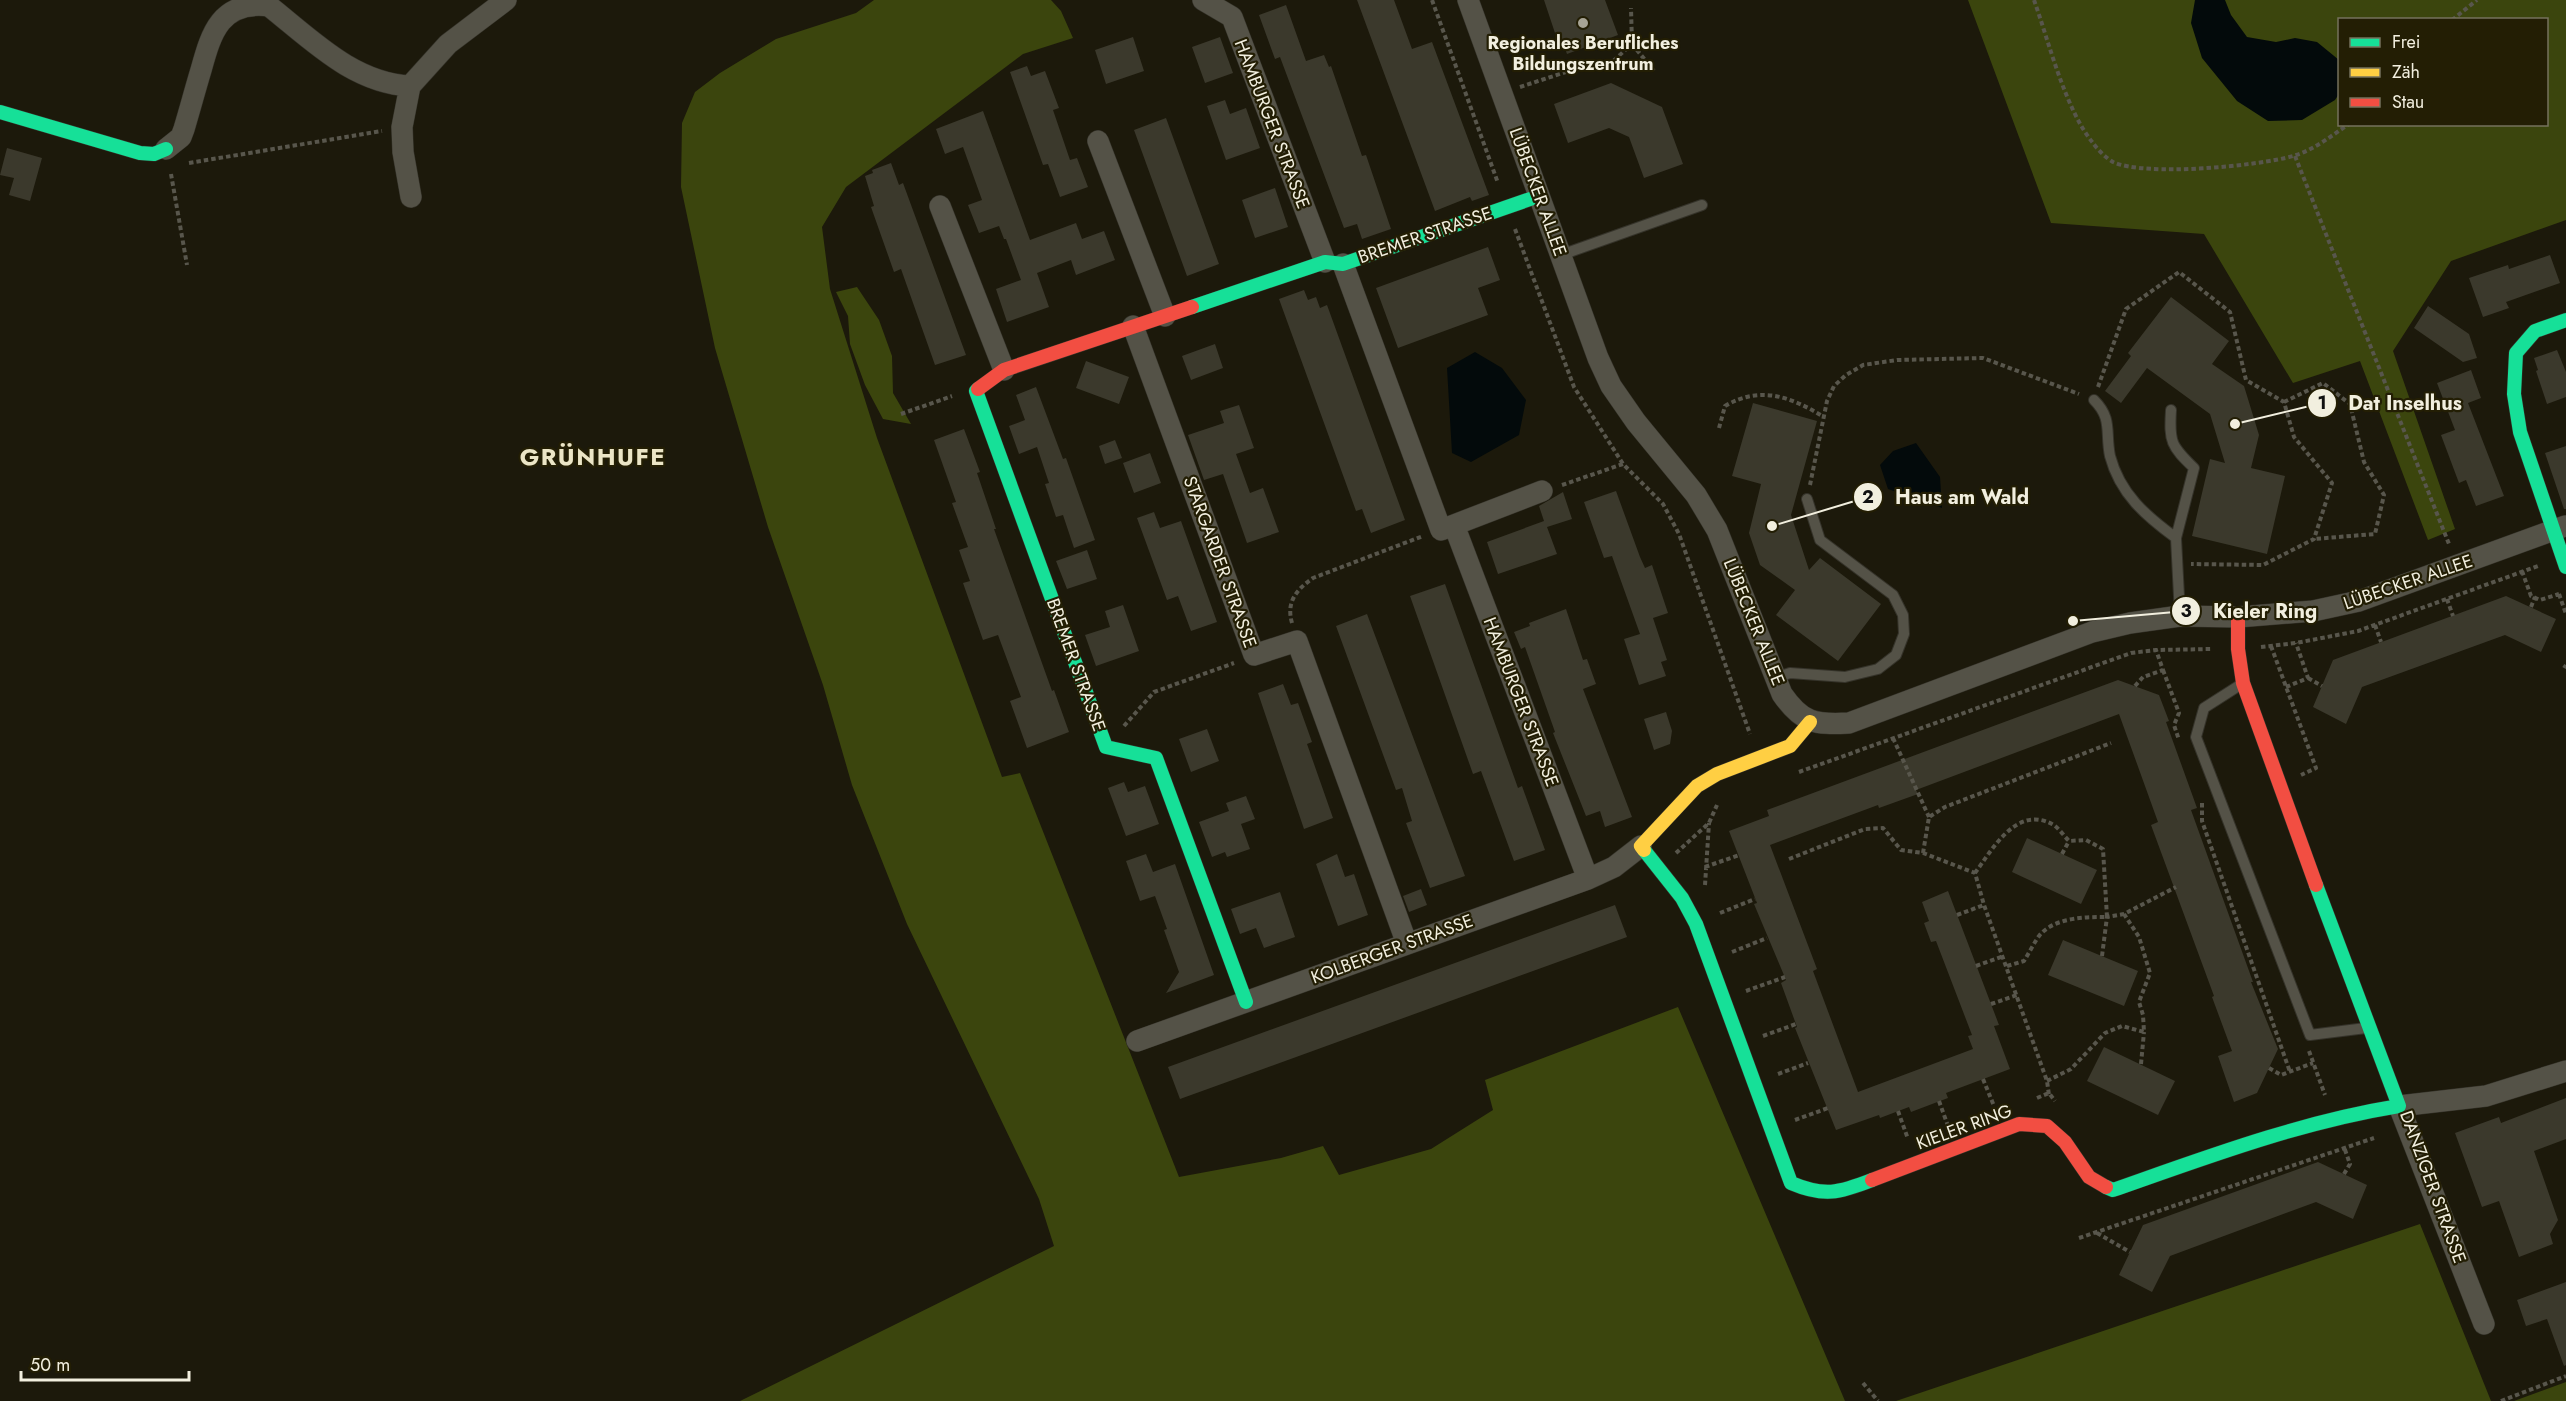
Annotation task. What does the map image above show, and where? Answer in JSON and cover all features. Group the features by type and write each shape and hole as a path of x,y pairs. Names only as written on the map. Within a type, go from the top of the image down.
{"street":[{"path":"411,197 403,152 402,127 410,86 448,44 506,0"},
{"name":"HAMBURGER STRASSE","path":"1203,0 1232,17 1334,263 1448,527 1588,879"},
{"name":"LÜBECKER ALLEE","path":"1468,0 1598,358 1611,386 1636,422 1696,495 1717,530 1774,678 1793,710 1810,722 1849,723 2092,632 2130,622 2180,616 2238,617 2313,611 2359,601 2560,528"},
{"path":"0,112 140,153 167,155 181,137 184,129 217,19 236,2 256,1 269,6 346,67 377,81 410,86"},
{"path":"1098,141 1165,316"},
{"name":"BREMER STRASSE","path":"1246,1002 1156,758 1106,747 976,391 1004,370 1133,326 1539,196"},
{"path":"940,206 1004,370"},
{"path":"2564,562 2560,528 2520,432 2514,394 2516,353 2535,331 2566,320"},
{"name":"STARGARDER STRASSE","path":"1133,326 1254,655 1297,641"},
{"path":"1448,527 1542,491"},
{"path":"2047,1126 2067,1145 2087,1176 2096,1184 2113,1190 2304,1126 2364,1110 2399,1106 2368,1028 2243,683 2238,649 2238,617"},
{"path":"1297,641 1407,944"},
{"path":"1641,846 1697,786 1717,774 1790,746 1810,722"},
{"name":"KOLBERGER STRASSE","path":"1137,1041 1588,879 1614,867 1641,846"},
{"name":"KIELER RING","path":"1641,846 1660,867 1682,898 1696,924 1791,1183 1813,1192 1846,1190 2019,1124 2047,1126"},
{"name":"DANZIGER STRASSE","path":"2484,1324 2399,1106 2486,1096 2566,1071"}],"lane":[{"path":"1561,255 1702,205"},
{"path":"2094,400 2105,411 2110,456 2123,487 2146,517 2176,538"},
{"path":"2171,411 2169,436 2178,453 2194,468 2176,538 2180,616"},
{"path":"1774,678 1790,673 1845,677 1878,669 1896,655 1904,634 1903,615 1893,595 1820,540 1807,499"},
{"path":"2243,683 2204,708 2196,737 2310,1035 2368,1028"}],"path":[{"path":"1432,0 1574,387 1623,464 1663,504 1679,534 1758,758"},
{"path":"2034,0 2073,109 2092,142 2111,161 2130,166 2165,168 2239,166 2295,156 2319,144 2346,126"},
{"path":"2454,18 2477,0"},
{"path":"1631,8 1632,44 1653,71"},
{"path":"1502,93 1569,71 1612,62 1632,44"},
{"path":"187,266 167,155 402,127"},
{"path":"2295,156 2449,544"},
{"path":"1807,499 1827,402 1834,386 1846,375 1863,365 1897,360 1983,358 2094,400 2126,309 2179,272 2229,312 2246,380 2284,402 2294,437 2332,483 2314,539"},
{"path":"2179,564 2263,565 2314,539 2375,534 2385,495 2364,462 2350,404 2323,384 2284,402"},
{"path":"901,414 954,395 976,391"},
{"path":"1719,428 1725,406 1736,399 1763,395 1783,396 1824,417"},
{"path":"1542,491 1623,464"},
{"path":"1297,641 1290,614 1297,589 1312,578 1448,527"},
{"path":"2439,548 2460,540"},
{"path":"1795,774 2131,653 2156,650 2238,649 2296,644 2358,631 2522,571 2564,562"},
{"path":"2522,571 2531,596 2540,600 2559,594"},
{"path":"2531,607 2535,597"},
{"path":"2446,599 2453,616"},
{"path":"2375,625 2381,642"},
{"path":"2296,644 2308,678 2322,686"},
{"path":"2271,646 2316,768 2280,785"},
{"path":"2156,650 2179,713 2174,725 2181,746"},
{"path":"1106,747 1154,692 1254,655"},
{"path":"2135,686 2143,677 2163,670"},
{"path":"2286,687 2308,678"},
{"path":"1893,738 1929,817 1923,853"},
{"path":"1929,817 1945,807 2111,743"},
{"path":"2199,796 2203,806 2202,821 2290,1072"},
{"path":"1708,893 1704,882 1709,823 1716,806 1724,802"},
{"path":"1975,873 2006,831 2017,824 2033,820 2052,824 2069,841 2086,840 2103,849 2107,917 2102,956"},
{"path":"1660,867 1709,823"},
{"path":"1789,859 1865,829 1883,828 1901,850 1923,853 1975,873"},
{"path":"2062,854 2069,841"},
{"path":"1705,867 1739,855"},
{"path":"1975,873 1984,905 2047,1081 2049,1093 2047,1126"},
{"path":"2007,966 2024,961 2041,933 2060,923 2077,917 2107,917 2124,914 2176,887"},
{"path":"1716,915 1755,899"},
{"path":"1957,915 1984,905"},
{"path":"2124,914 2139,937 2150,973 2139,1002 2143,1015 2144,1032 2140,1064"},
{"path":"1730,953 1767,938"},
{"path":"1726,944 1733,963"},
{"path":"1976,966 2004,956"},
{"path":"1744,992 1785,977"},
{"path":"1740,982 1747,1001"},
{"path":"1991,1004 2017,995"},
{"path":"1756,1028 1760,1037 1796,1024"},
{"path":"2047,1081 2071,1069 2105,1033 2122,1026 2144,1032"},
{"path":"1773,1076 1808,1063"},
{"path":"2269,1068 2281,1075 2313,1063"},
{"path":"1983,1079 1996,1113"},
{"path":"2028,1101 2049,1093"},
{"path":"2049,1093 2055,1102"},
{"path":"2315,1098 2336,1093"},
{"path":"1939,1101 1950,1130"},
{"path":"1790,1122 1828,1108"},
{"path":"1898,1111 1911,1145"},
{"path":"2079,1238 2408,1126"},
{"path":"2268,1174 2270,1179"},
{"path":"2193,1200 2195,1206"},
{"path":"2097,1232 2130,1252"},
{"path":"2501,1401 2566,1376"},
{"path":"1863,1383 1878,1401"}],"green space":[{"path":"874,0 1051,0 1061,11 1073,38 1023,54 846,187 822,227 830,289 877,438 1002,777 1020,773 1179,1177 1281,1158 1323,1146 1339,1175 1431,1149 1493,1110 1485,1080 1678,1007 1845,1401 740,1401 1054,1246 1039,1199 907,924 852,785 823,685 768,527 715,348 681,187 682,123 695,92 720,73 776,39 856,13"},
{"path":"1968,0 2566,0 2566,220 2451,261 2393,351 2455,529 2428,540 2360,361 2293,383 2204,234 2051,223"},
{"path":"857,287 879,320 892,356 893,393 911,424 883,419 865,385 850,344 848,316 836,292"},
{"path":"2420,1224 2491,1401 1896,1401"},
{"path":"2566,1382 2566,1401 2514,1401"}],"shaded area":[{"path":"2195,0 2225,0 2231,15 2247,37 2276,42 2295,38 2317,42 2338,59 2338,96 2335,100 2302,120 2268,121 2237,101 2202,58 2191,23"},
{"path":"1475,352 1502,368 1526,400 1519,435 1471,462 1452,453 1447,368"},
{"path":"1916,443 1940,477 1942,508 1888,489 1880,465 1893,451"}],"building":[{"path":"1357,0 1394,0 1412,49 1432,42 1489,195 1472,201 1470,197 1435,211"},
{"name":"Regionales Berufliches Bildungszentrum","path":"1544,0 1605,0 1618,35 1567,54 1559,32 1555,33"},
{"path":"1286,5 1306,61 1324,55 1329,67 1331,66 1362,156 1366,155 1391,229 1362,239 1357,224 1344,228 1280,57 1275,59 1259,15"},
{"path":"1133,37 1144,71 1106,84 1095,50"},
{"path":"1220,37 1233,73 1205,83 1192,47"},
{"path":"1027,66 1031,76 1045,71 1059,108 1053,110 1070,160 1077,158 1088,187 1060,197 1048,164 1043,165 1010,72"},
{"path":"1611,83 1662,107 1683,164 1644,178 1629,137 1609,128 1568,143 1554,104"},
{"path":"1225,100 1230,114 1246,108 1260,148 1226,160 1207,106"},
{"path":"983,111 1030,240 1076,223 1082,239 1104,231 1115,260 1076,275 1071,260 1037,273 1049,307 1007,322 996,289 1021,280 1006,239 999,226 979,233 968,205 982,200 963,147 945,154 936,129"},
{"path":"1166,118 1219,264 1187,276 1134,130"},
{"path":"7,148 42,158 30,201 9,195 14,178 0,175"},
{"path":"891,163 899,185 903,183 966,355 935,365 901,269 894,272 871,207 874,206 865,176 873,173 872,170"},
{"path":"1275,188 1288,227 1255,238 1242,200"},
{"path":"1488,247 1500,280 1478,288 1488,315 1398,348 1376,288"},
{"path":"2550,255 2560,283 2506,302 2509,308 2483,317 2469,278 2508,265 2509,269"},
{"path":"1304,290 1308,300 1316,297 1320,308 1327,305 1405,520 1371,533 1362,509 1356,511 1279,299"},
{"path":"2171,297 2229,341 2212,364 2244,386 2259,435 2251,468 2285,476 2267,554 2192,536 2210,459 2225,463 2210,414 2147,368 2121,403 2105,391 2131,356 2128,353"},
{"path":"2428,306 2469,334 2477,358 2463,362 2414,328"},
{"path":"1215,344 1223,368 1191,380 1182,356"},
{"path":"2557,350 2566,372 2566,397 2547,404 2534,358"},
{"path":"1086,361 1129,377 1119,404 1076,388"},
{"path":"2471,370 2481,398 2468,403 2504,496 2476,506 2466,480 2459,483 2441,435 2455,430 2437,383"},
{"path":"1036,387 1063,459 1066,458 1095,540 1074,548 1063,515 1056,517 1045,484 1049,483 1037,447 1019,454 1009,426 1025,420 1016,395"},
{"path":"1753,403 1817,421 1791,515 1809,570 1820,558 1881,604 1838,661 1776,615 1795,590 1760,565 1749,533 1761,484 1732,476"},
{"path":"1239,405 1254,448 1236,454 1250,493 1263,488 1279,532 1247,543 1223,474 1204,480 1188,435 1224,423 1220,411"},
{"path":"964,429 980,472 977,473 996,529 994,529 1069,732 1027,748 1010,701 1021,697 998,635 983,640 963,583 970,581 959,550 968,547 952,503 956,502 934,440"},
{"path":"1115,440 1122,458 1105,464 1099,446"},
{"path":"2566,446 2566,509 2564,509 2545,453"},
{"path":"1150,453 1161,483 1134,493 1123,463"},
{"path":"1616,491 1645,568 1652,565 1668,613 1653,618 1667,660 1661,662 1666,676 1639,685 1624,639 1640,634 1612,556 1604,558 1584,502"},
{"path":"1563,492 1572,519 1547,527 1557,554 1498,574 1487,542 1544,521 1539,506"},
{"path":"1154,512 1160,528 1181,521 1217,622 1191,631 1178,596 1167,600 1137,518"},
{"path":"1087,550 1097,579 1067,589 1056,561"},
{"path":"1445,584 1518,788 1522,786 1545,850 1514,861 1481,771 1473,774 1410,596"},
{"path":"2506,596 2556,619 2541,652 2505,635 2362,687 2346,724 2313,707 2333,660"},
{"path":"1123,605 1139,651 1096,666 1085,635 1110,627 1105,611"},
{"path":"1566,609 1583,660 1587,659 1596,684 1583,689 1632,817 1605,827 1600,811 1586,816 1553,733 1555,732 1525,647 1521,649 1514,632 1530,626 1529,623"},
{"path":"1367,614 1465,876 1430,888 1406,823 1412,821 1402,788 1396,790 1336,626"},
{"path":"2118,680 2159,695 2169,721 2166,722 2197,808 2191,810 2253,982 2251,982 2278,1049 2257,1093 2234,1102 2218,1056 2232,1051 2151,825 2158,822 2119,714 1916,790 1918,794 1879,808 1878,805 1770,845 1817,969 1813,971 1858,1092 1973,1049 1968,1036 1972,1035 1936,941 1931,942 1924,923 1929,921 1922,902 1948,891 1999,1025 1994,1026 2010,1069 1946,1093 1948,1098 1911,1112 1909,1107 1836,1130 1795,1028 1797,1027 1781,983 1786,980 1754,904 1757,903 1729,831 1769,816 1767,810"},
{"path":"1283,684 1291,705 1298,703 1312,742 1307,744 1333,818 1304,829 1258,693"},
{"path":"1666,712 1672,731 1670,744 1654,750 1644,719"},
{"path":"1207,729 1219,761 1191,772 1179,739"},
{"path":"1124,782 1128,792 1145,786 1159,824 1126,836 1108,788"},
{"path":"1246,796 1255,819 1241,824 1250,849 1227,857 1225,852 1212,857 1199,822 1229,811 1226,803"},
{"path":"2027,838 2097,870 2081,904 2012,872"},
{"path":"1146,854 1153,872 1175,864 1214,975 1166,993 1179,972 1164,930 1167,929 1155,896 1140,901 1126,861"},
{"path":"1337,854 1345,877 1354,874 1368,915 1338,926 1316,864"},
{"path":"1421,889 1427,905 1409,912 1403,896"},
{"path":"1280,892 1295,937 1264,948 1256,928 1240,934 1231,909"},
{"path":"1615,905 1627,937 1180,1099 1168,1067"},
{"path":"2063,940 2138,971 2124,1006 2048,975"},
{"path":"2104,1047 2175,1081 2158,1115 2087,1081"},
{"path":"2566,1098 2566,1139 2534,1151 2558,1220 2550,1234 2553,1244 2519,1257 2499,1201 2482,1207 2455,1133 2499,1117 2501,1123"},
{"path":"2318,1162 2367,1185 2353,1219 2316,1202 2170,1256 2152,1292 2119,1275 2143,1225"},
{"path":"2566,1282 2566,1365 2564,1366 2547,1319 2526,1326 2517,1300"}],"traffic: fast":[{"path":"0,112 140,153 154,154 166,149"},
{"path":"1192,307 1325,262 1343,264 1539,196"},
{"path":"2566,320 2535,331 2516,353 2514,394 2520,432 2566,567"},
{"path":"978,389 976,391 1106,747 1156,758 1246,1002"},
{"path":"1644,850 1682,898 1696,924 1791,1183 1822,1192 1832,1192 1872,1180"},
{"path":"2106,1187 2113,1190 2219,1153 2326,1121 2399,1106 2316,885"}],"traffic: slow":[{"path":"1644,850 1641,846 1697,786 1717,774 1790,746 1810,722"}],"traffic: jam":[{"path":"978,389 1004,370 1192,307"},
{"path":"2238,617 2238,649 2243,683 2316,885"},
{"path":"1872,1180 2019,1124 2047,1126 2065,1142 2089,1177 2106,1187"}],"place":[{"name":"Regionales Berufliches Bildungszentrum","path":"1583,23"},
{"name":"Dat Inselhus","path":"2235,424"},
{"name":"Haus am Wald","path":"1772,526"},
{"name":"Kieler Ring","path":"2073,621"}],"district":[{"name":"GRÜNHUFE","path":"593,457"}]}
